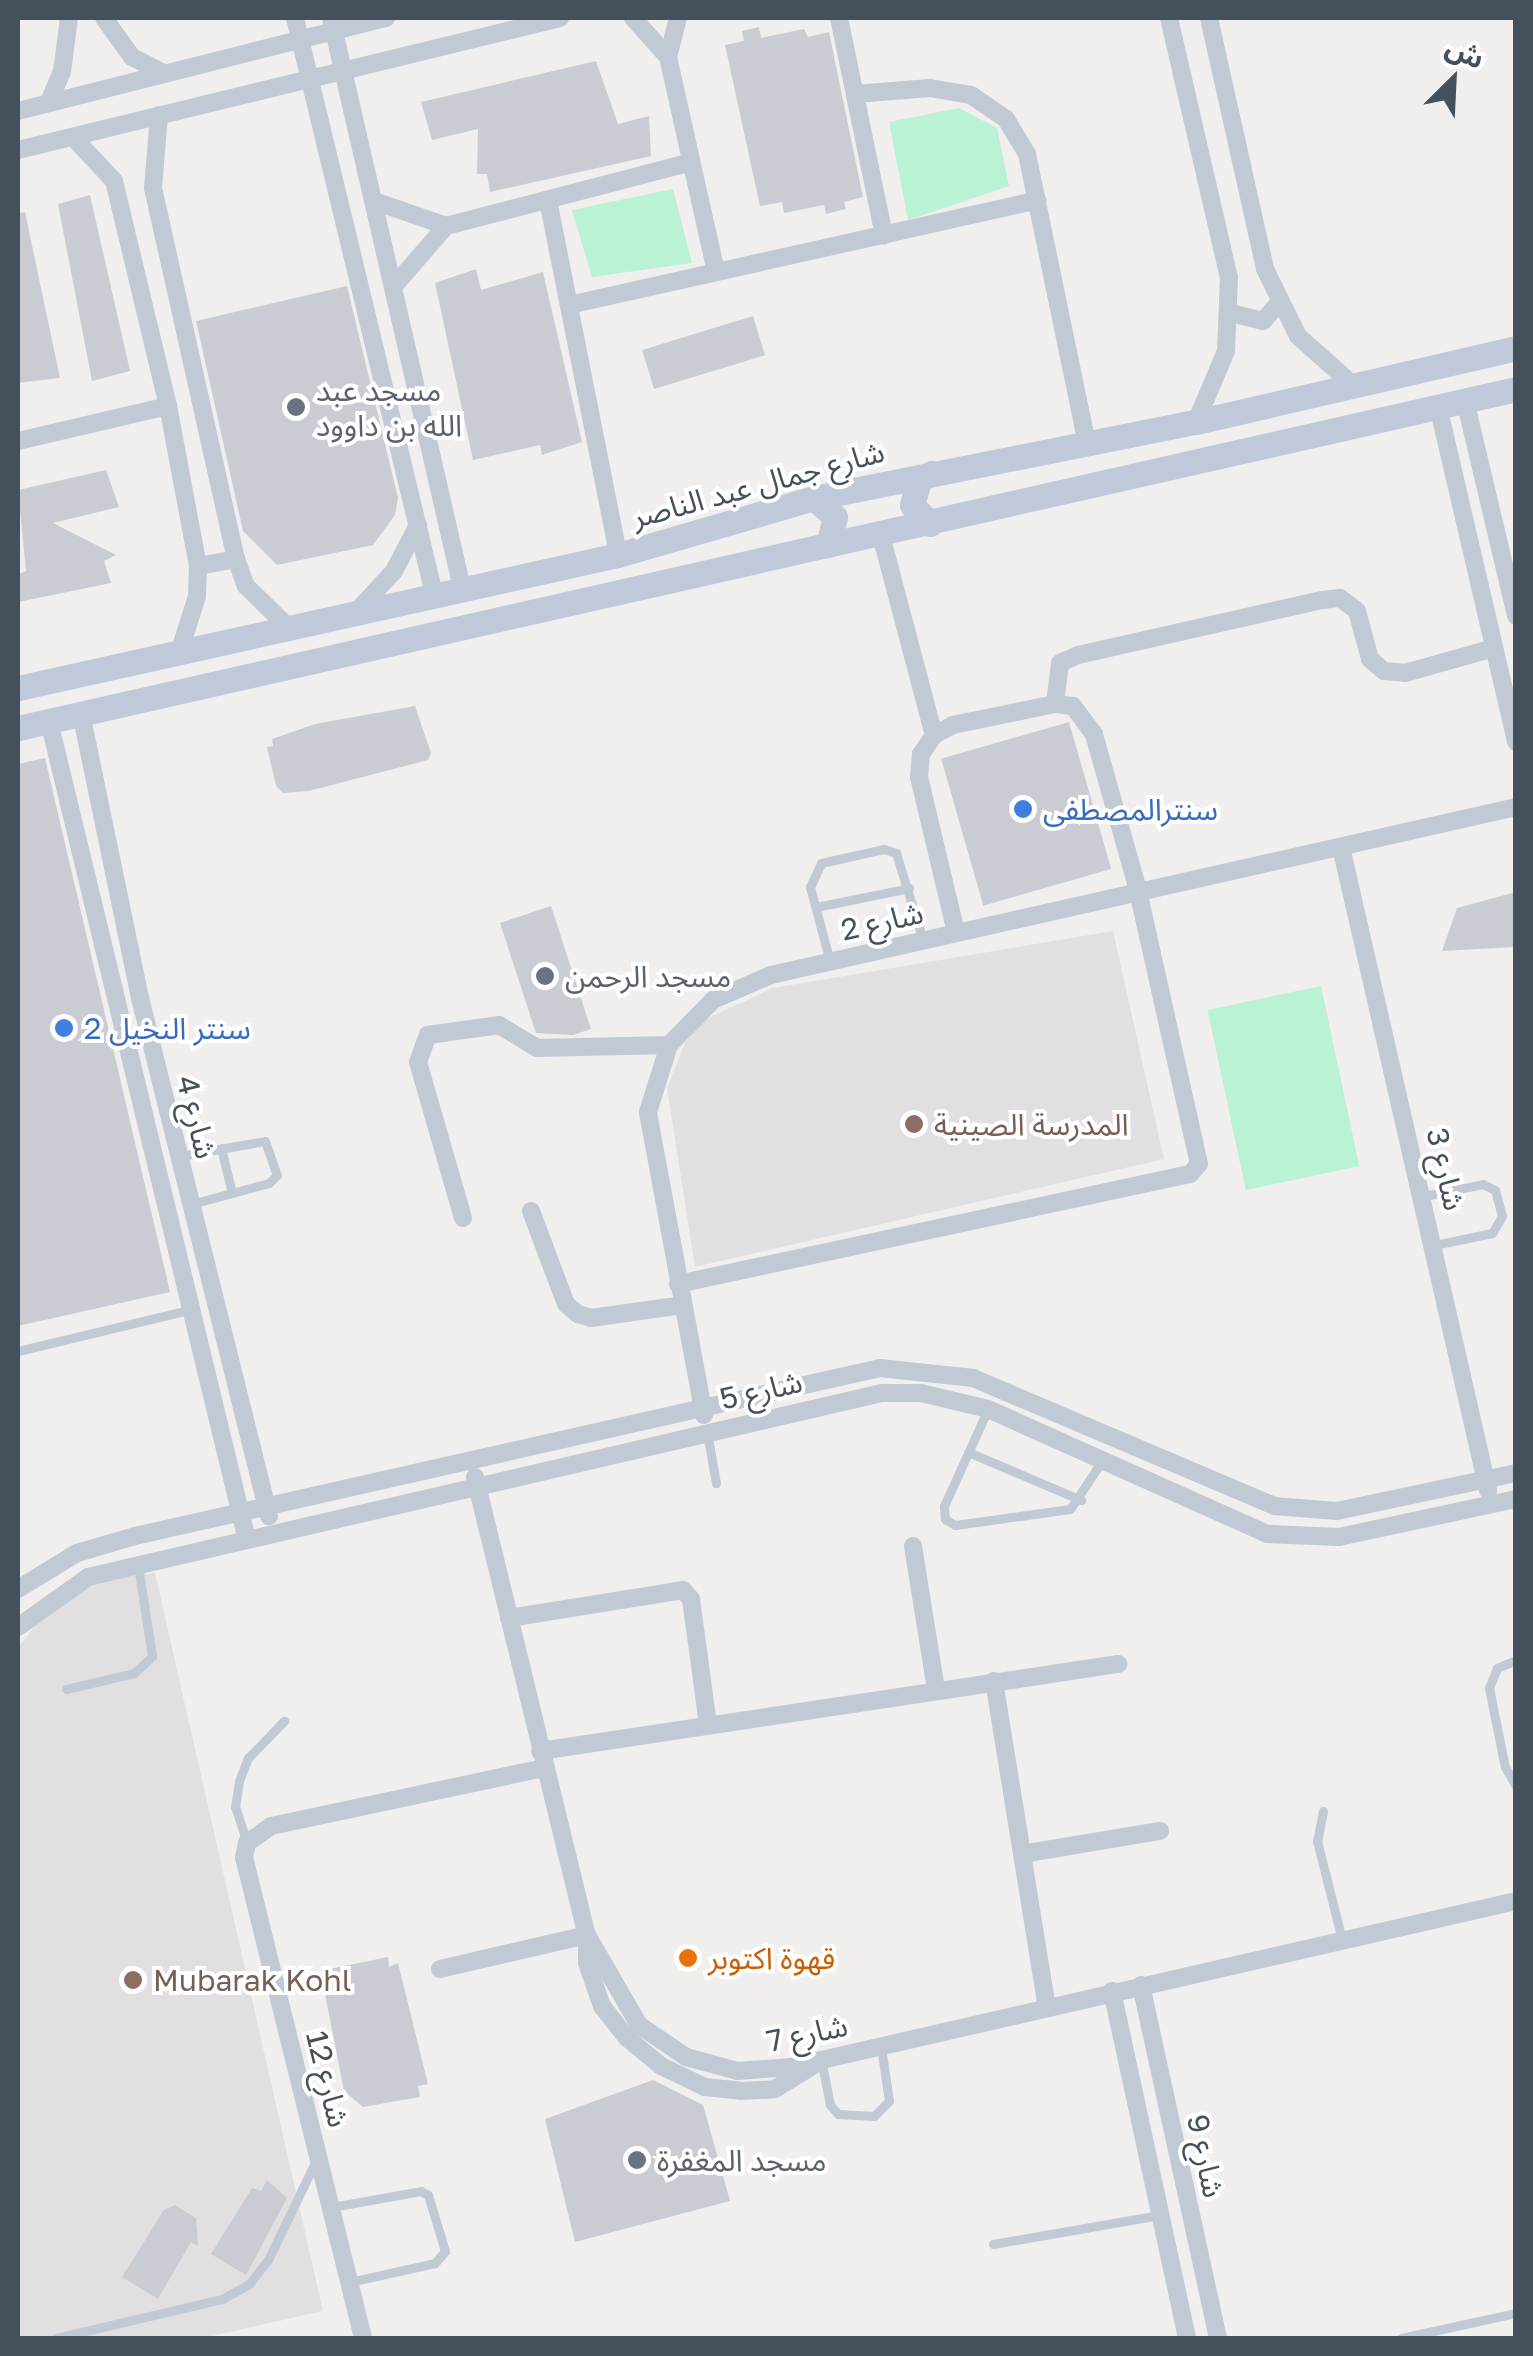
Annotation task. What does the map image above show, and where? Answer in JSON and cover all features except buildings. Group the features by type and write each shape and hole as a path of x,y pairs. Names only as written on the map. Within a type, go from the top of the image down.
{"main road":[{"name":"شارع جمال عبد الناصر","path":"18,688 618,555 814,498 1196,422 1516,348"},
{"path":"18,728 1516,388"},
{"path":"930,474 912,492 912,506 930,524"},
{"path":"814,498 836,518 828,546"}],"street":[{"path":"49,102 62,72 68,18"},
{"path":"104,18 132,57 163,73"},
{"path":"296,18 434,594"},
{"path":"18,111 301,39 332,24 386,18"},
{"path":"18,150 560,18"},
{"path":"633,18 668,57"},
{"path":"678,18 668,57 716,272"},
{"path":"838,18 884,235"},
{"path":"1169,18 1219,231 1230,312 1226,351 1196,422"},
{"path":"1209,18 1265,270 1278,304 1311,349 1353,385"},
{"path":"332,24 462,588"},
{"path":"854,94 930,88 971,95 1006,119 1027,154 1086,445"},
{"path":"159,115 152,188 236,560 255,597 288,626"},
{"path":"73,137 114,181 168,406 198,566 196,596 179,652"},
{"path":"374,201 446,226 692,162"},
{"path":"548,200 618,555"},
{"path":"569,306 1037,200"},
{"path":"394,286 446,226"},
{"path":"1230,312 1263,321 1278,304"},
{"path":"1465,400 1516,616"},
{"path":"18,440 168,406"},
{"path":"1438,406 1516,742"},
{"path":"357,610 394,572 418,525"},
{"path":"880,535 934,735"},
{"path":"198,566 236,560"},
{"path":"1055,704 1060,662 1078,654 1322,600 1340,598 1357,612 1370,660 1384,671 1404,673 1494,648"},
{"path":"678,1284 1190,1174 1199,1164 1138,890 1087,718 1055,704 934,735 920,754 918,777 956,932"},
{"name":"شارع 4","path":"82,713 190,1204 274,1530"},
{"name":"شارع 4","path":"49,721 246,1536"},
{"name":"شارع 2","path":"707,1430 648,1112 669,1045 713,1000 740,984 830,962 1516,807"},
{"name":"شارع 3","path":"1341,847 1436,1245 1492,1505"},
{"path":"463,1218 418,1062 428,1035 498,1025 538,1048 669,1045"},
{"path":"530,1212 566,1304 578,1314 591,1318 682,1305"},
{"name":"شارع 5","path":"18,1588 77,1553 240,1511 880,1368 927,1368 973,1378 1274,1506 1336,1511 1516,1473"},
{"name":"شارع 5","path":"18,1627 88,1577 246,1536 882,1394 921,1393 988,1408 1234,1522 1302,1538 1339,1537 1516,1500"},
{"name":"شارع 7","path":"472,1460 587,1935 621,2001 661,2044 738,2072 791,2068 1516,1901"},
{"path":"913,1546 936,1689"},
{"path":"509,1618 683,1590 691,1599 708,1724"},
{"path":"247,1843 271,1826 542,1759 708,1724 1118,1664"},
{"path":"994,1681 1047,2006"},
{"path":"1022,1854 1160,1830"},
{"name":"شارع 12","path":"247,1843 244,1858 363,2338"},
{"path":"440,1969 587,1935 592,1983 611,2021 643,2053 681,2076 723,2091 775,2089 820,2059"},
{"name":"شارع 9","path":"1142,1986 1218,2338"},
{"name":"شارع 9","path":"1112,1991 1187,2338"}],"lane":[{"path":"830,962 811,873 820,863 884,849 903,864 923,940"},
{"path":"816,908 909,888"},
{"path":"179,1156 265,1141 273,1160 275,1180 190,1204"},
{"path":"221,1148 232,1193"},
{"path":"1424,1196 1483,1184 1495,1190 1502,1216 1492,1233 1436,1245"},
{"path":"18,1351 190,1310"},
{"path":"988,1408 944,1506 944,1518 955,1525 1056,1514 1082,1500 1102,1461"},
{"path":"707,1430 716,1483"},
{"path":"968,1452 1082,1500"},
{"path":"66,1689 134,1673 152,1656 138,1564"},
{"path":"1516,1660 1497,1668 1489,1688 1504,1767 1516,1786"},
{"path":"247,1843 235,1807 238,1782 264,1737 284,1721"},
{"path":"1323,1811 1318,1842 1342,1940"},
{"path":"820,2059 830,2105 838,2114 874,2116 890,2101 881,2045"},
{"path":"56,2338 222,2299 249,2284 268,2260 318,2155"},
{"path":"331,2208 421,2191 428,2196 446,2251 435,2263 349,2282"},
{"path":"993,2244 1160,2215"},
{"path":"1401,2338 1516,2313"}],"shaded area":[{"name":"المدرسة الصينية","path":"1113,931 1164,1159 695,1267 667,1088 685,1043 702,1021 773,988"},
{"name":"Mubarak Kohl","path":"155,1573 323,2311 203,2338 18,2338 18,1648 40,1619 99,1581"}],"green space":[{"path":"959,108 997,128 1009,186 908,220 889,122"},
{"path":"673,189 692,263 592,277 572,210"},
{"path":"1321,986 1359,1166 1246,1190 1208,1010"}],"place":[{"name":"مسجد عبد الله بن داوود","path":"296,407"},
{"name":"سنترالمصطفى","path":"1023,809"},
{"name":"مسجد الرحمن","path":"545,976"},
{"name":"سنتر النخيل 2","path":"64,1028"},
{"name":"المدرسة الصينية","path":"914,1124"},
{"name":"قهوة اكتوبر","path":"688,1958"},
{"name":"Mubarak Kohl","path":"133,1980"},
{"name":"مسجد المغفرة","path":"637,2160"}]}
